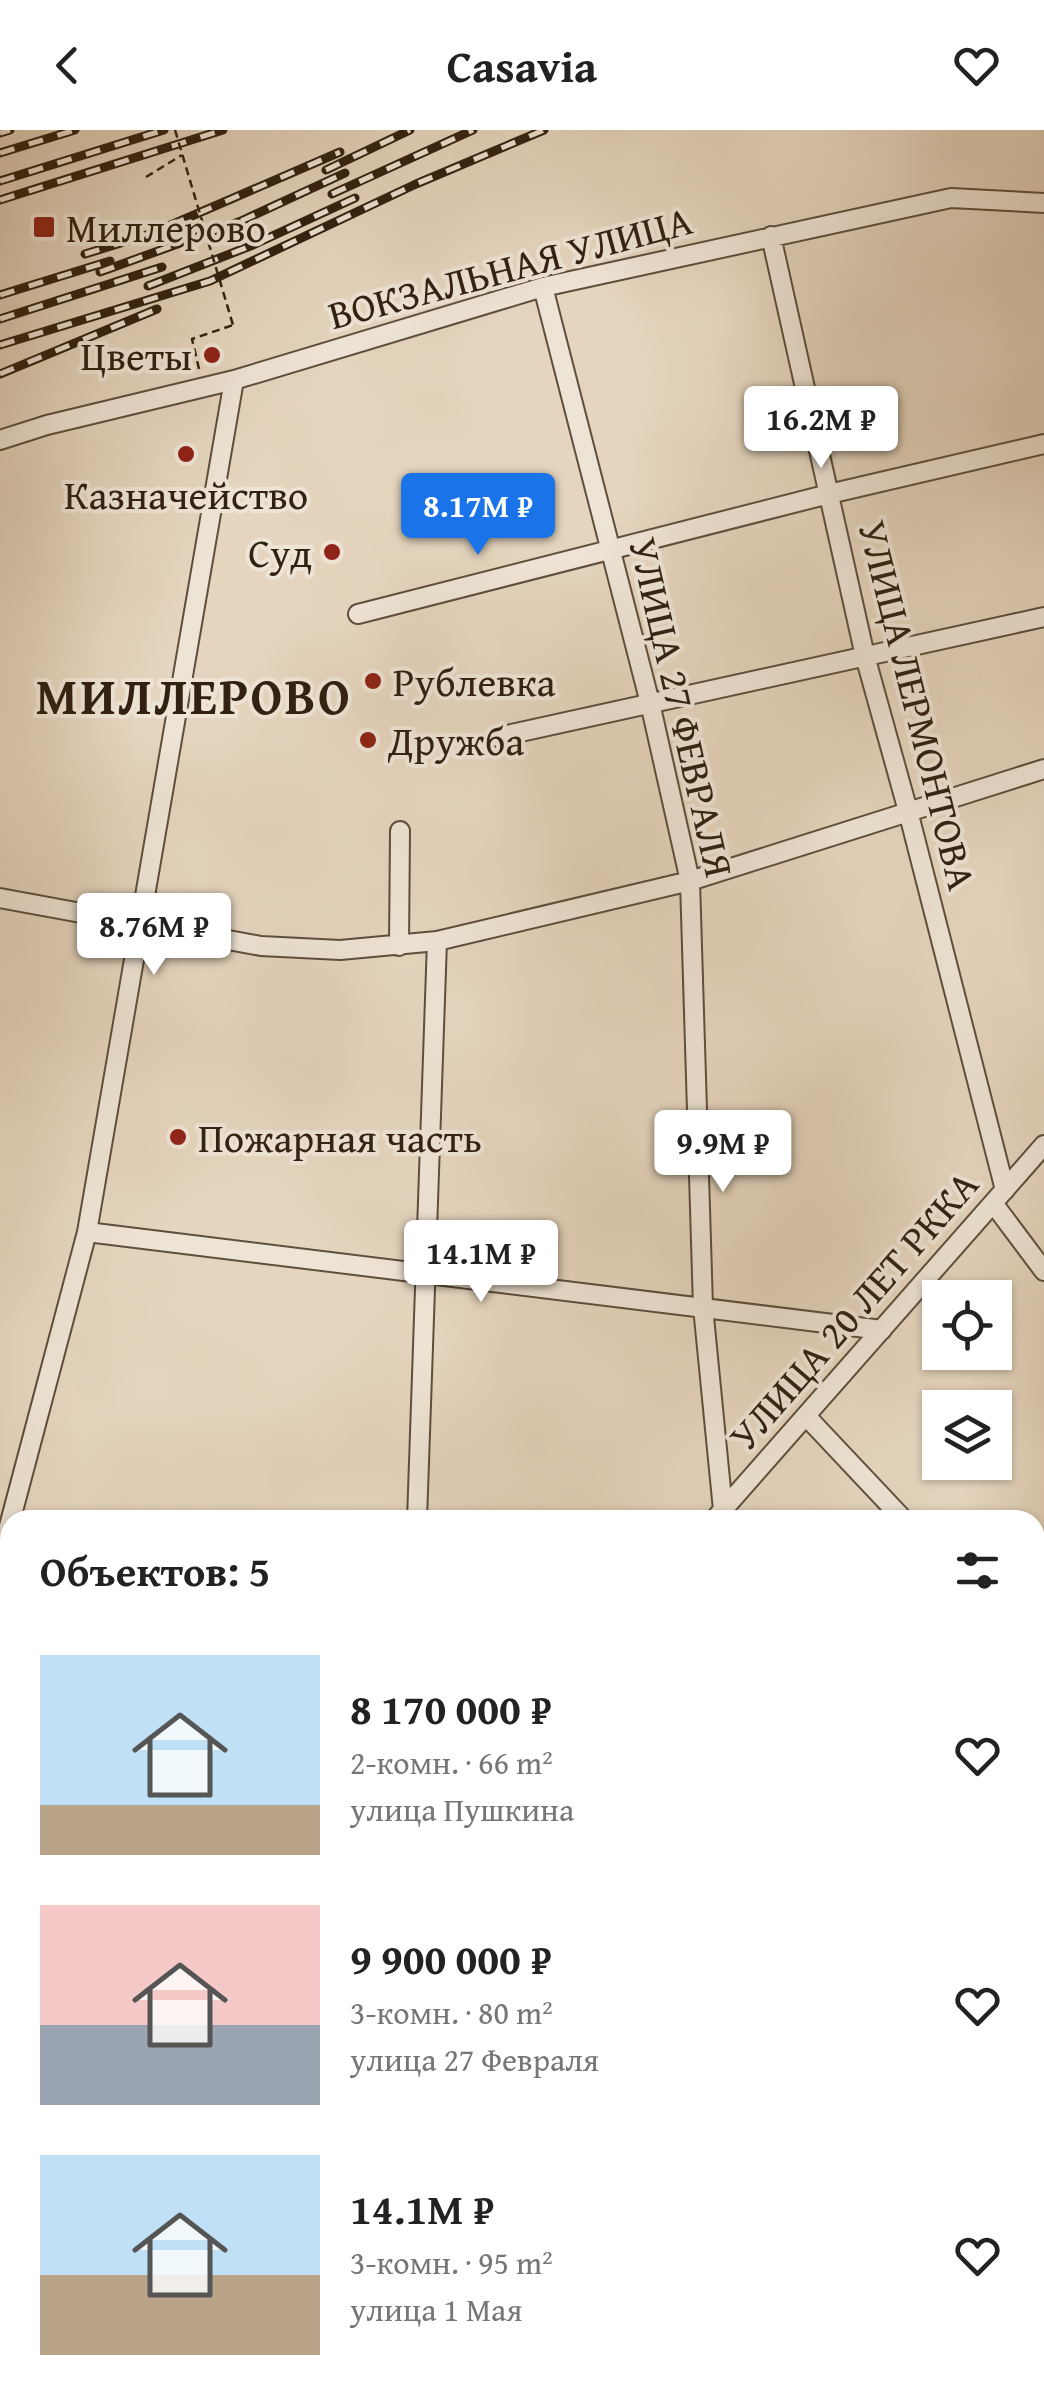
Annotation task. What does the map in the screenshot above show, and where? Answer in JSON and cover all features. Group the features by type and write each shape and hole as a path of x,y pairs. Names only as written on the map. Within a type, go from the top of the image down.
{"street":[{"name":"ВОКЗАЛЬНАЯ УЛИЦА","path":"0,440 234,380 544,287 951,198 1044,203"},
{"name":"УЛИЦА ЛЕРМОНТОВА","path":"771,236 864,656 908,812 999,1197 1044,1270"},
{"name":"УЛИЦА 27 ФЕВРАЛЯ","path":"544,287 650,703 690,882 703,1308 722,1510"},
{"path":"11,1510 87,1232 234,380"},
{"path":"358,614 828,494 1044,444"},
{"path":"498,737 1044,616"},
{"path":"0,898 262,946 340,950 399,946 436,941 690,882 1044,769"},
{"path":"399,946 400,831"},
{"path":"417,1510 436,941"},
{"name":"УЛИЦА 20 ЛЕТ РККА","path":"729,1510 1044,1145"},
{"path":"87,1232 882,1330"},
{"path":"806,1416 895,1510"}],"path":[{"path":"175,130 233,325 192,339 204,387"},
{"path":"146,177 182,155"}],"railway":[{"path":"0,133 10,130"},
{"path":"0,153 75,130"},
{"path":"0,181 164,130"},
{"path":"0,200 223,130"},
{"path":"326,170 410,130"},
{"path":"332,194 473,130"},
{"path":"0,345 210,281 416,184 544,130"},
{"path":"85,254 150,234 340,152"},
{"path":"100,272 241,221 345,173"},
{"path":"148,286 253,245 355,198"},
{"path":"0,295 110,261"},
{"path":"0,319 162,267"},
{"path":"0,374 157,309"}],"place":[{"name":"Миллерово","path":"44,227"},
{"name":"Цветы","path":"212,355"},
{"name":"Казначейство","path":"186,454"},
{"name":"Суд","path":"332,552"},
{"name":"Рублевка","path":"373,681"},
{"name":"Дружба","path":"368,740"},
{"name":"Пожарная часть","path":"178,1137"}],"district":[{"name":"МИЛЛЕРОВО","path":"194,695"}]}
